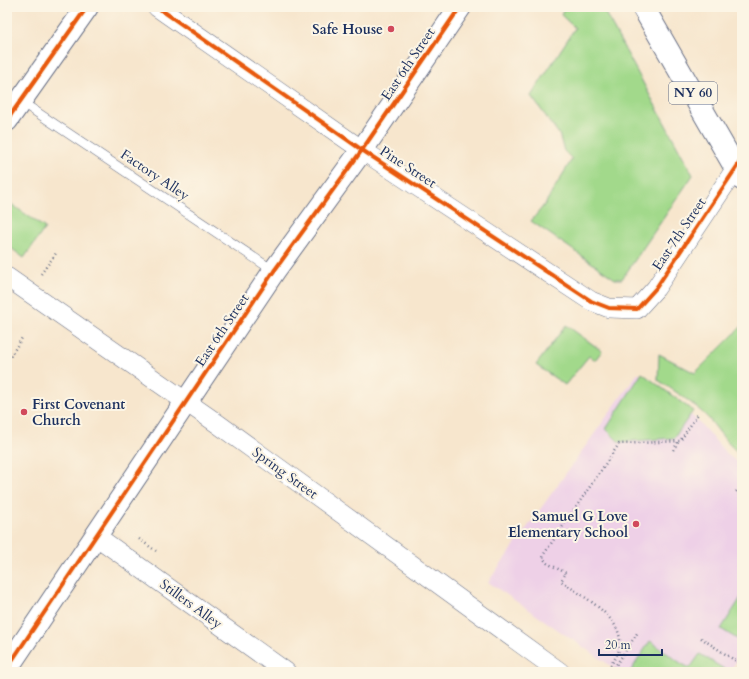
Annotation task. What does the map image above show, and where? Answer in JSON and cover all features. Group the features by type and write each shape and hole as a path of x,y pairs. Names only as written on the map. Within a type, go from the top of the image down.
{"main road":[{"path":"7,120 87,7"},
{"name":"NY 60","path":"643,7 740,169"},
{"name":"East 6th Street","path":"7,668 274,271 362,150 456,9"}],"street":[{"name":"Pine Street","path":"157,7 362,150 591,300 609,308 637,309"},
{"name":"East 7th Street","path":"637,309 656,288 740,169"},
{"name":"Spring Street","path":"7,277 187,402 560,672"},
{"name":"Stillers Alley","path":"96,536 286,672"}],"lane":[{"name":"Factory Alley","path":"20,101 274,271"}],"path":[{"path":"41,274 57,252"},
{"path":"7,358 10,357 22,338"},
{"path":"673,450 698,414"},
{"path":"608,669 616,657 620,642 617,629 612,620 600,608 561,581 566,573 547,563 543,558 544,554 619,444 680,441"},
{"path":"742,485 736,492 742,496"},
{"path":"139,539 156,550"},
{"path":"612,671 638,632"},
{"path":"701,638 742,665"}],"shaded area":[{"name":"Samuel G Love Elementary School","path":"638,373 697,420 728,455 742,466 742,653 729,672 620,672 488,582"}],"green space":[{"path":"565,7 602,7 693,175 622,279 615,279 531,221 545,204 572,159 564,151 559,134 531,96 575,28 561,15"},
{"path":"7,201 45,228 24,258 7,245"},
{"path":"566,325 602,351 595,360 589,356 565,385 536,365"},
{"path":"742,326 742,455 728,443 709,419 697,408 658,380 659,354 695,373"},
{"path":"642,373 693,411 674,438 619,442 606,429"},
{"path":"742,596 742,642 721,629"},
{"path":"650,641 690,668 700,654 724,669 725,672 630,672"}],"cycle path":[{"path":"7,120 87,7"},
{"path":"157,7 362,150 591,301 609,308 637,309 656,288 742,159"},
{"path":"7,668 274,271 362,150 460,7"}],"place":[{"name":"Safe House","path":"391,29"},
{"name":"First Covenant Church","path":"24,412"},
{"name":"Samuel G Love Elementary School","path":"636,524"}]}
